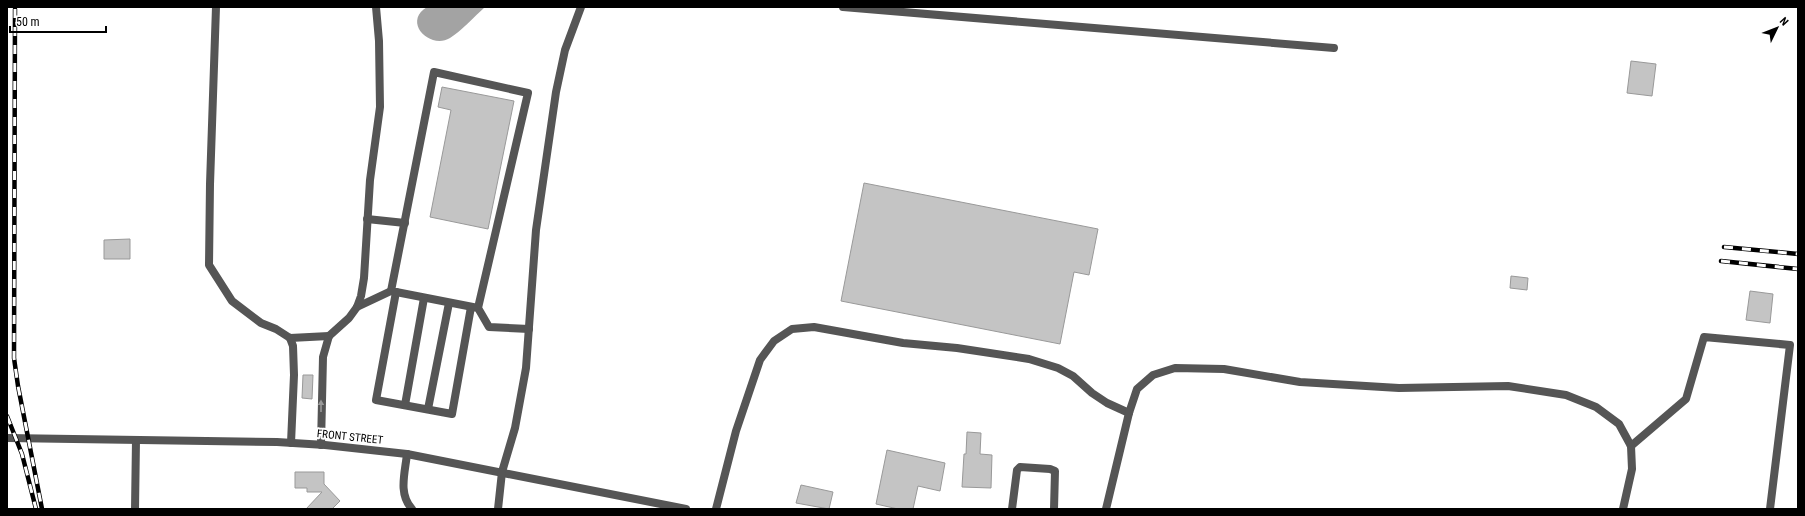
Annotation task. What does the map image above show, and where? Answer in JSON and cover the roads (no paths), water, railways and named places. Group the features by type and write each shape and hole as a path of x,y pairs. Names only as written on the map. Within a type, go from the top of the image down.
{"street":[{"path":"216,7 209,265 232,301 261,323 276,329 290,338 329,336"},
{"path":"321,445 323,356 329,336 349,318 357,307 361,296 364,278 370,180 380,107 379,40 376,7"},
{"path":"498,509 502,472 515,428 526,368 536,230 554,99 565,50 581,7"},
{"path":"842,7 1334,48"},
{"path":"434,72 528,93 474,308 452,414 376,400 394,291 404,223 434,72"},
{"path":"367,219 404,223"},
{"path":"357,307 394,291 474,308 488,327 529,329"},
{"path":"405,405 424,298"},
{"path":"428,409 450,303"},
{"path":"716,509 736,431 760,360 774,341 792,329 814,327 903,343 957,348 1029,359 1058,368 1073,376 1092,393 1107,403 1129,413"},
{"path":"1631,446 1686,398 1704,337 1790,345 1770,509"},
{"path":"290,338 293,346 294,375 291,443"},
{"path":"1106,509 1129,413 1137,389 1153,375 1175,368 1224,369 1300,382 1399,388 1508,386 1566,394 1596,408 1619,424 1631,446 1632,469 1623,509"},
{"name":"FRONT STREET","path":"7,438 291,443 408,454 686,509"},
{"path":"135,509 136,440"},
{"path":"408,454 403,494 412,509"},
{"path":"1012,509 1017,470 1020,467 1050,469 1054,471 1054,509"}],"railway":[{"path":"15,9 14,358 42,509"},
{"path":"1724,247 1798,254"},
{"path":"1721,261 1798,269"},
{"path":"7,416 22,454 36,509"}]}
